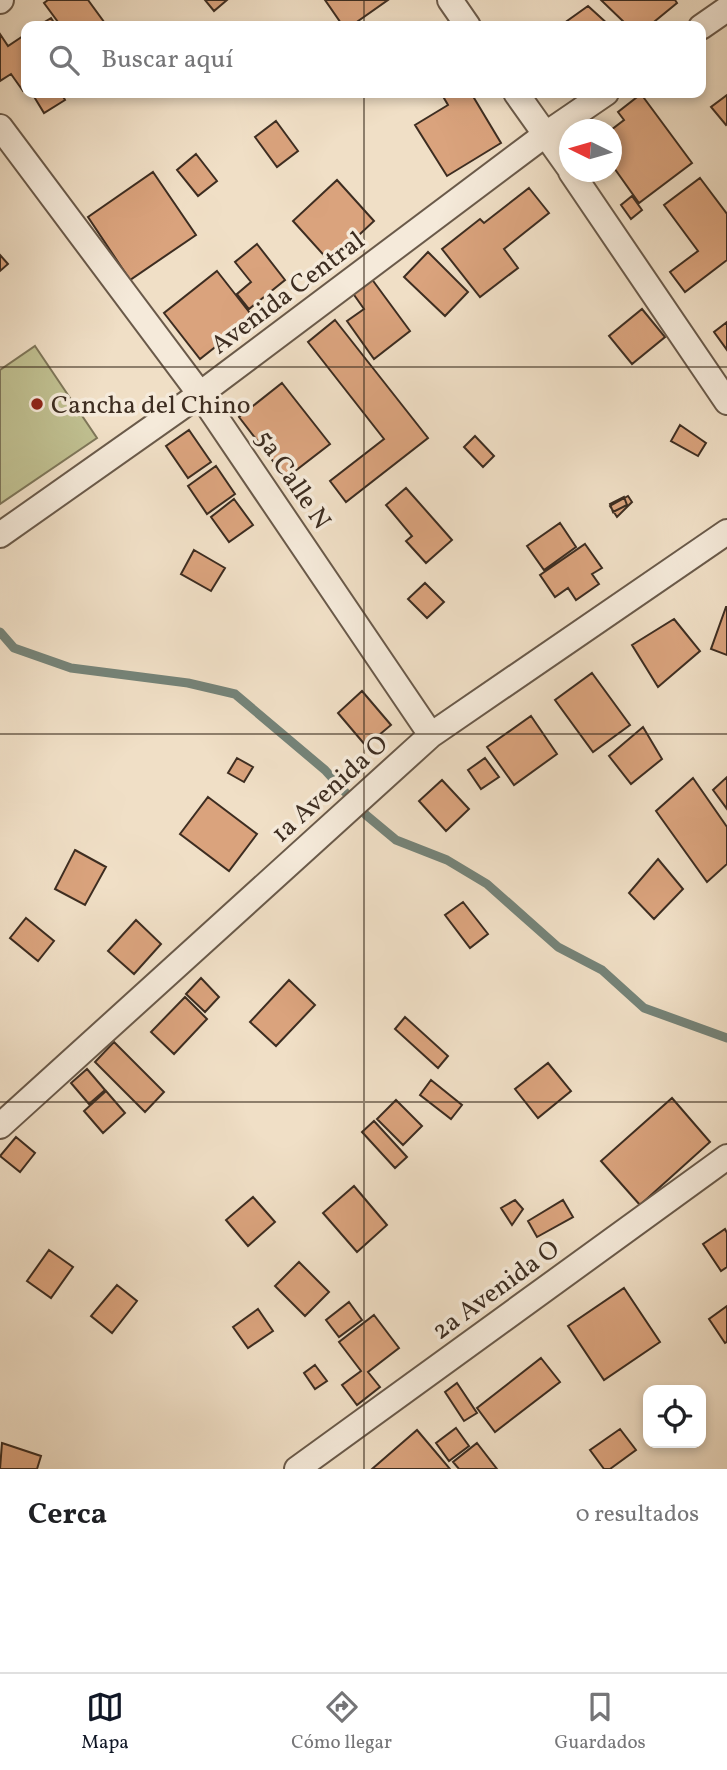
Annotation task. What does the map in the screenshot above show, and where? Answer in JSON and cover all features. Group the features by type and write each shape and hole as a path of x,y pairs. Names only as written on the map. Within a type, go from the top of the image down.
{"street":[{"path":"450,0 465,21"},
{"path":"706,24 727,9"},
{"path":"520,98 559,154"},
{"name":"Avenida Central","path":"0,536 200,394 546,134 599,98"},
{"name":"5a Calle N","path":"0,127 200,394 432,735"},
{"path":"578,182 727,402"},
{"name":"1a Avenida O","path":"0,1125 432,735 727,532"},
{"name":"2a Avenida O","path":"297,1469 727,1157"}],"green space":[{"name":"Cancha del Chino","path":"35,346 97,438 0,504 0,370"}],"building":[{"path":"48,0 88,0 103,21 57,21 44,3"},
{"path":"205,0 227,0 214,11"},
{"path":"325,0 388,0 358,21 340,21"},
{"path":"601,0 675,0 677,3 655,21 623,21"},
{"path":"588,6 604,21 567,21"},
{"path":"0,34 8,46 21,37 21,88 11,74 0,81"},
{"path":"727,95 727,124 726,125 711,107"},
{"path":"35,98 64,98 65,100 44,113"},
{"path":"444,98 474,98 501,143 447,176 415,125 448,105"},
{"path":"636,98 644,98 692,163 639,203 622,179 624,120 618,112"},
{"path":"276,121 298,151 277,167 255,137"},
{"path":"196,154 217,181 198,196 177,170"},
{"path":"153,172 196,235 130,280 88,217"},
{"path":"700,178 727,214 727,260 685,292 670,272 698,251 664,205"},
{"path":"337,180 374,221 330,262 293,221"},
{"path":"529,188 549,213 504,249 518,268 480,297 442,249 480,219 484,223"},
{"path":"632,196 642,210 631,219 621,205"},
{"path":"257,244 285,280 249,309 237,294 251,282 235,262"},
{"path":"428,252 468,292 445,316 404,277"},
{"path":"0,255 8,264 0,271"},
{"path":"217,271 253,317 200,359 164,313"},
{"path":"371,278 410,331 374,359 347,321 364,309 352,292"},
{"path":"642,309 665,337 632,364 609,336"},
{"path":"335,320 428,438 346,502 330,481 384,439 308,342"},
{"path":"727,322 727,350 714,332"},
{"path":"282,383 330,444 286,478 239,417"},
{"path":"680,425 706,443 698,456 671,441"},
{"path":"189,430 211,462 188,478 166,446"},
{"path":"475,436 494,456 483,467 464,447"},
{"path":"216,466 235,494 207,514 188,486"},
{"path":"406,488 452,540 426,563 406,541 412,536 386,505"},
{"path":"628,496 632,502 617,517 610,506"},
{"path":"624,497 627,505 613,512 610,504"},
{"path":"234,499 253,525 229,542 211,517"},
{"path":"560,523 576,547 544,570 527,546"},
{"path":"585,544 602,568 592,574 599,584 576,600 568,588 555,597 540,575"},
{"path":"194,550 225,568 211,591 181,574"},
{"path":"425,583 444,602 427,618 408,599"},
{"path":"727,607 727,655 711,649"},
{"path":"674,619 700,651 658,687 632,645"},
{"path":"592,673 630,725 593,752 555,700"},
{"path":"362,691 391,725 366,746 338,713"},
{"path":"531,716 557,754 514,785 487,747"},
{"path":"643,727 662,759 631,784 609,756"},
{"path":"237,758 253,767 244,782 228,773"},
{"path":"485,758 499,777 481,789 468,770"},
{"path":"727,777 727,809 713,790"},
{"path":"693,778 727,827 727,864 707,882 656,811"},
{"path":"442,780 469,809 446,831 419,801"},
{"path":"208,797 257,834 229,871 180,834"},
{"path":"75,850 106,867 85,905 55,889"},
{"path":"658,859 683,889 654,919 629,893"},
{"path":"463,902 488,934 470,948 445,915"},
{"path":"26,918 54,941 38,961 10,938"},
{"path":"136,920 161,944 134,974 108,951"},
{"path":"201,978 219,997 205,1012 186,994"},
{"path":"289,980 315,1005 276,1046 250,1022"},
{"path":"185,997 207,1019 174,1054 151,1032"},
{"path":"405,1017 448,1056 438,1068 395,1029"},
{"path":"114,1042 164,1092 145,1112 95,1062"},
{"path":"548,1063 571,1091 538,1118 515,1089"},
{"path":"87,1069 105,1090 89,1104 71,1083"},
{"path":"431,1080 462,1105 451,1119 420,1095"},
{"path":"106,1091 125,1113 103,1133 84,1111"},
{"path":"672,1098 710,1142 640,1205 601,1161"},
{"path":"396,1100 422,1126 403,1145 377,1119"},
{"path":"374,1121 407,1157 395,1168 362,1132"},
{"path":"16,1137 35,1153 20,1172 0,1156"},
{"path":"354,1186 387,1225 357,1252 323,1213"},
{"path":"253,1197 275,1222 248,1246 226,1220"},
{"path":"515,1200 523,1209 512,1225 501,1208"},
{"path":"563,1200 573,1217 537,1237 528,1221"},
{"path":"725,1229 727,1267 721,1271 703,1244"},
{"path":"49,1250 73,1267 51,1298 27,1281"},
{"path":"299,1262 329,1292 305,1316 275,1286"},
{"path":"117,1285 137,1301 112,1333 91,1316"},
{"path":"624,1288 660,1342 604,1380 568,1326"},
{"path":"349,1302 362,1320 339,1337 326,1320"},
{"path":"727,1306 727,1342 725,1343 709,1319"},
{"path":"258,1309 273,1331 248,1348 233,1327"},
{"path":"374,1315 399,1348 368,1372 380,1387 357,1405 342,1385 361,1371 339,1342"},
{"path":"541,1358 560,1382 495,1432 477,1408"},
{"path":"315,1365 327,1381 315,1389 304,1373"},
{"path":"457,1383 477,1413 464,1421 445,1392"},
{"path":"456,1428 469,1446 449,1461 436,1443"},
{"path":"620,1429 636,1450 610,1469 604,1469 590,1450"},
{"path":"417,1430 450,1469 372,1469"},
{"path":"2,1443 41,1456 37,1469 0,1469"},
{"path":"477,1443 497,1469 459,1469 453,1462"}],"waterway":[{"path":"0,632 14,648 71,668 188,683 235,694 325,770 366,815 396,840 447,860 487,884 558,947 602,970 644,1008 727,1038"}],"place":[{"name":"Cancha del Chino","path":"37,404"}]}
